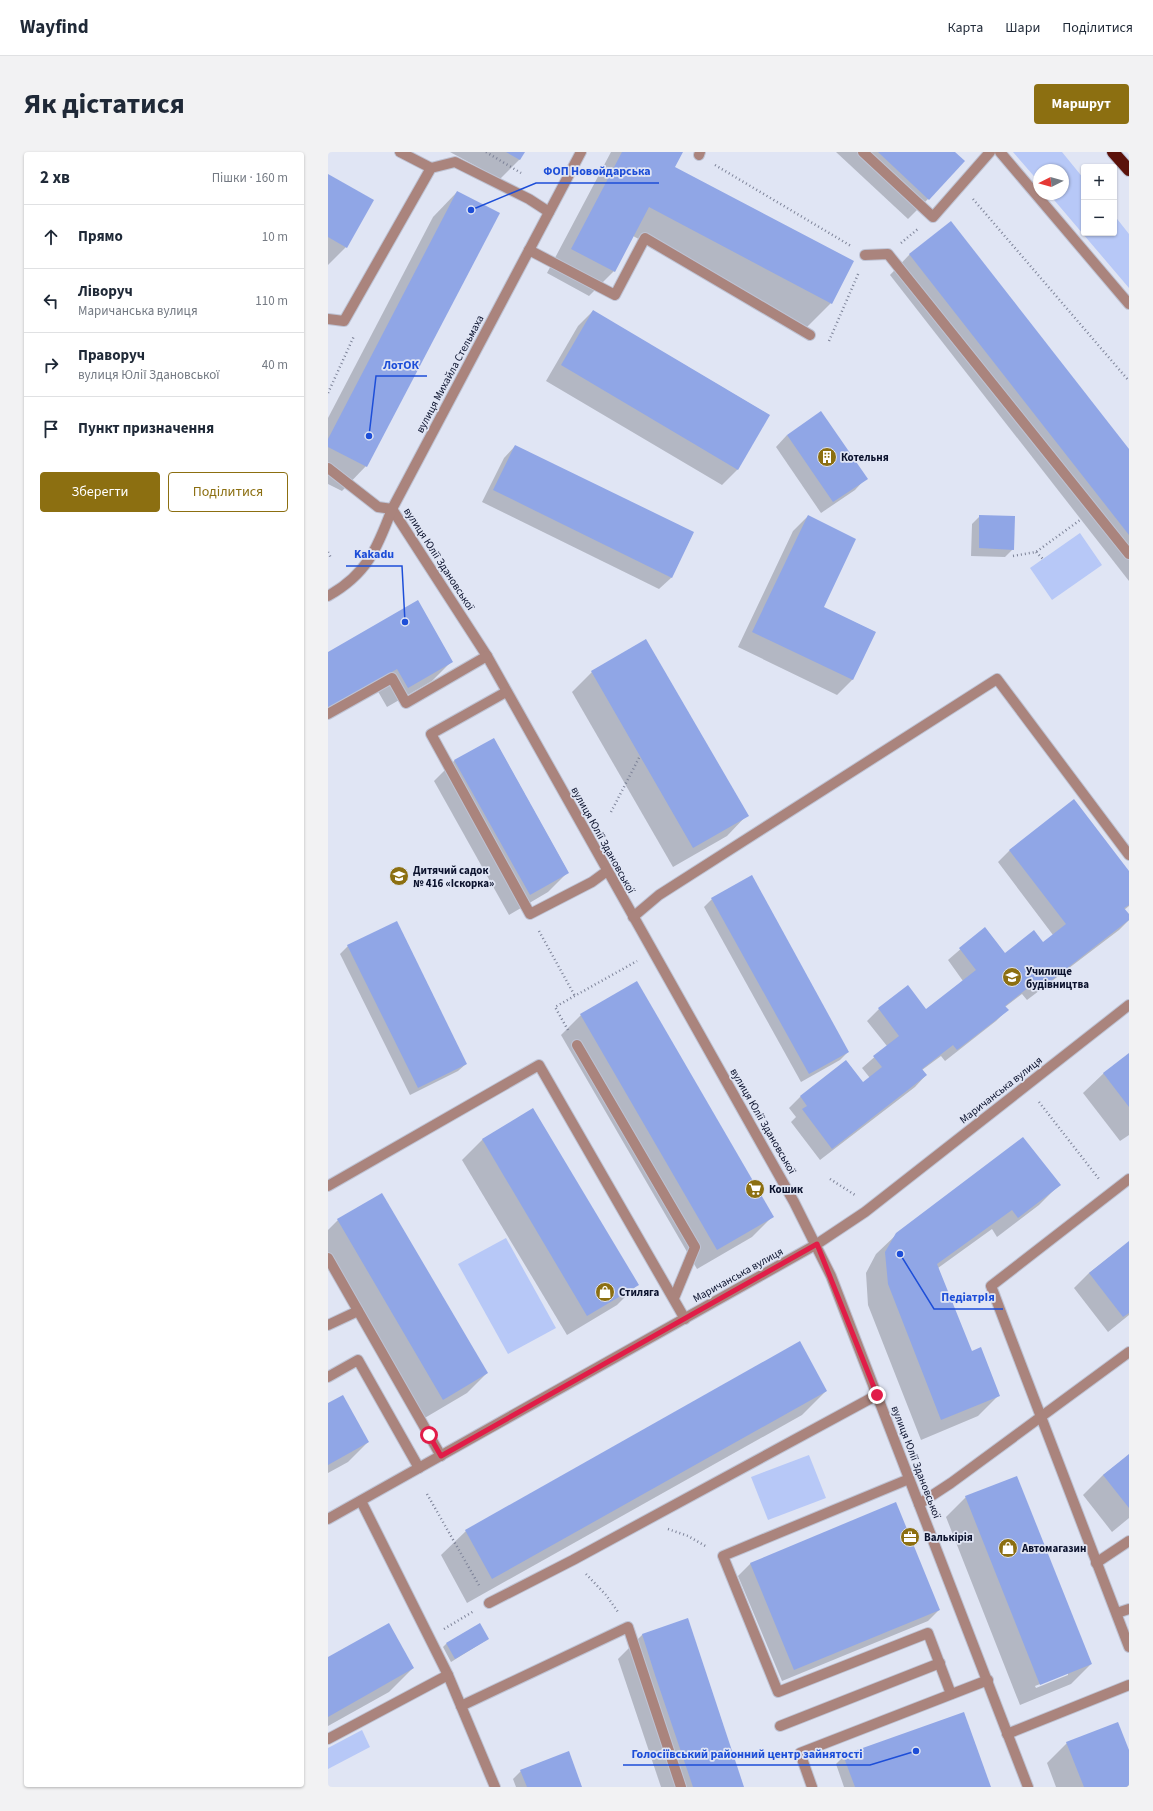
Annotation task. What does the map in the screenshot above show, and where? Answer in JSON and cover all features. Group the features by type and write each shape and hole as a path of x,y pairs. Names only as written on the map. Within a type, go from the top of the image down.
{"highway":[{"path":"1113,152 1129,170"}],"street":[{"path":"400,152 432,168 455,162 529,199 549,212"},
{"name":"вулиця Михайла Стельмаха","path":"328,596 362,571 378,546 392,509 581,152"},
{"path":"863,152 934,217 990,152"},
{"path":"1000,152 1129,304"},
{"path":"328,319 344,321 432,168"},
{"path":"529,250 614,295 645,238 810,335"},
{"path":"866,255 888,254 1129,554"},
{"path":"328,468 378,507 392,509"},
{"name":"вулиця Юлії Здановської","path":"392,509 487,656 817,1244 988,1680 1028,1787"},
{"path":"328,714 392,678 406,703 487,656"},
{"path":"633,917 665,891 997,679 1129,855"},
{"path":"506,692 431,734 530,914 592,882 607,871"},
{"name":"Маричанська вулиця","path":"328,1519 817,1244 865,1212 1129,1005"},
{"path":"577,1045 695,1247 674,1298"},
{"path":"328,1186 539,1065 685,1319"},
{"path":"1129,1179 992,1286 1129,1647"},
{"path":"328,1258 441,1456"},
{"path":"328,1326 358,1311"},
{"path":"919,1504 1129,1352"},
{"path":"328,1377 358,1360 419,1468"},
{"path":"489,1603 646,1521 877,1395"},
{"path":"909,1480 723,1556 778,1692 928,1633 952,1694"},
{"path":"361,1501 448,1675 495,1787"},
{"path":"1096,1563 1129,1541"},
{"path":"1116,1613 1129,1609"},
{"path":"461,1706 628,1626 681,1787"},
{"path":"780,1726 940,1663"},
{"path":"328,1740 448,1675"},
{"path":"812,1787 800,1753 988,1680"},
{"path":"1007,1734 1129,1685"}],"path":[{"path":"486,152 525,174"},
{"path":"699,154 866,255"},
{"path":"961,185 1129,381"},
{"path":"888,254 934,217"},
{"path":"828,343 856,280"},
{"path":"1013,556 1036,552 1093,510"},
{"path":"328,552 331,558"},
{"path":"1036,552 1043,559"},
{"path":"611,812 640,756"},
{"path":"530,914 575,996"},
{"path":"577,1045 555,1007 638,961"},
{"path":"1039,1102 1110,1194"},
{"path":"830,1179 855,1195"},
{"path":"427,1494 489,1603 430,1637"},
{"path":"646,1521 688,1536 723,1556"},
{"path":"573,1560 606,1595 628,1626"}],"shaded area":[{"path":"1013,152 1062,152 1081,175 1081,232 1054,200 1069,200 1069,164 1033,164 1033,175"},
{"path":"1117,219 1129,234 1129,288 1085,236 1117,236"},
{"path":"1080,533 1102,565 1052,600 1030,568"},
{"path":"506,1238 556,1328 508,1354 458,1264"},
{"path":"809,1455 826,1498 768,1520 751,1477"},
{"path":"362,1730 370,1747 328,1769 328,1748"}],"building":[{"path":"506,152 525,152 520,160"},
{"path":"622,152 683,152 675,167 854,261 832,304 649,207 615,272 571,249"},
{"path":"878,152 955,152 965,161 929,200"},
{"path":"328,174 374,200 347,248 328,237"},
{"path":"457,191 500,213 367,467 328,447 328,439"},
{"path":"951,221 1129,449 1129,535 909,254"},
{"path":"593,310 770,415 738,470 561,365"},
{"name":"Котельня","path":"821,411 868,479 833,502 787,435"},
{"path":"515,445 694,532 672,578 493,490"},
{"path":"808,515 856,539 824,607 876,632 853,680 752,632"},
{"path":"979,515 1015,516 1014,550 979,548"},
{"path":"418,600 453,662 408,688 397,669 328,708 328,652"},
{"path":"646,639 749,816 693,848 591,671"},
{"path":"494,738 569,873 530,895 454,760"},
{"name":"Училище будівництва","path":"1074,799 1129,871 1129,905 1124,908 1129,914 1129,920 1039,990 1034,983 1005,1006 1009,1010 957,1050 953,1045 922,1069 927,1075 832,1149 802,1109 807,1106 800,1096 846,1060 863,1082 882,1067 873,1056 899,1036 878,1008 908,985 926,1009 976,970 959,948 985,927 1005,953 1034,930 1043,942 1066,924 1009,850"},
{"path":"752,875 849,1052 809,1074 711,898"},
{"path":"397,921 467,1064 418,1088 347,945"},
{"path":"637,981 774,1217 717,1250 580,1014"},
{"path":"1129,1053 1129,1107 1103,1073"},
{"path":"533,1108 639,1285 587,1316 482,1139"},
{"path":"1023,1137 1061,1185 1018,1218 1012,1210 937,1264 972,1351 981,1347 1000,1396 941,1420 888,1284 885,1252 896,1233"},
{"path":"382,1193 488,1373 443,1400 337,1219"},
{"path":"1129,1241 1129,1313 1123,1317 1089,1273"},
{"path":"800,1341 827,1391 492,1579 465,1530"},
{"path":"343,1395 369,1442 328,1465 328,1403"},
{"path":"1129,1454 1129,1508 1103,1475"},
{"path":"1017,1476 1092,1664 1040,1685 965,1496"},
{"path":"896,1502 940,1610 794,1670 750,1563"},
{"path":"688,1618 744,1787 693,1787 655,1675 642,1634"},
{"path":"389,1623 414,1668 328,1717 328,1657"},
{"path":"480,1623 489,1639 455,1659 446,1643"},
{"path":"964,1712 991,1787 855,1787 843,1755"},
{"path":"1118,1722 1129,1750 1129,1787 1084,1787 1066,1742"},
{"path":"569,1751 582,1787 527,1787 520,1770"}],"place":[{"name":"ФОП Новойдарська","path":"471,210"},
{"name":"ЛотОК","path":"369,436"},
{"name":"Котельня","path":"827,457"},
{"name":"Kakadu","path":"405,622"},
{"name":"Дитячий садок № 416 «Іскорка»","path":"399,876"},
{"name":"Училище будівництва","path":"1012,977"},
{"name":"Кошик","path":"755,1189"},
{"name":"ПедіатрІя","path":"900,1254"},
{"name":"Стиляга","path":"605,1292"},
{"name":"Валькірія","path":"910,1537"},
{"name":"Автомагазин","path":"1008,1548"},
{"name":"Голосіївський районний центр зайнятості","path":"916,1751"}],"route":[{"path":"429,1435 441,1456 817,1244 877,1395"}]}
